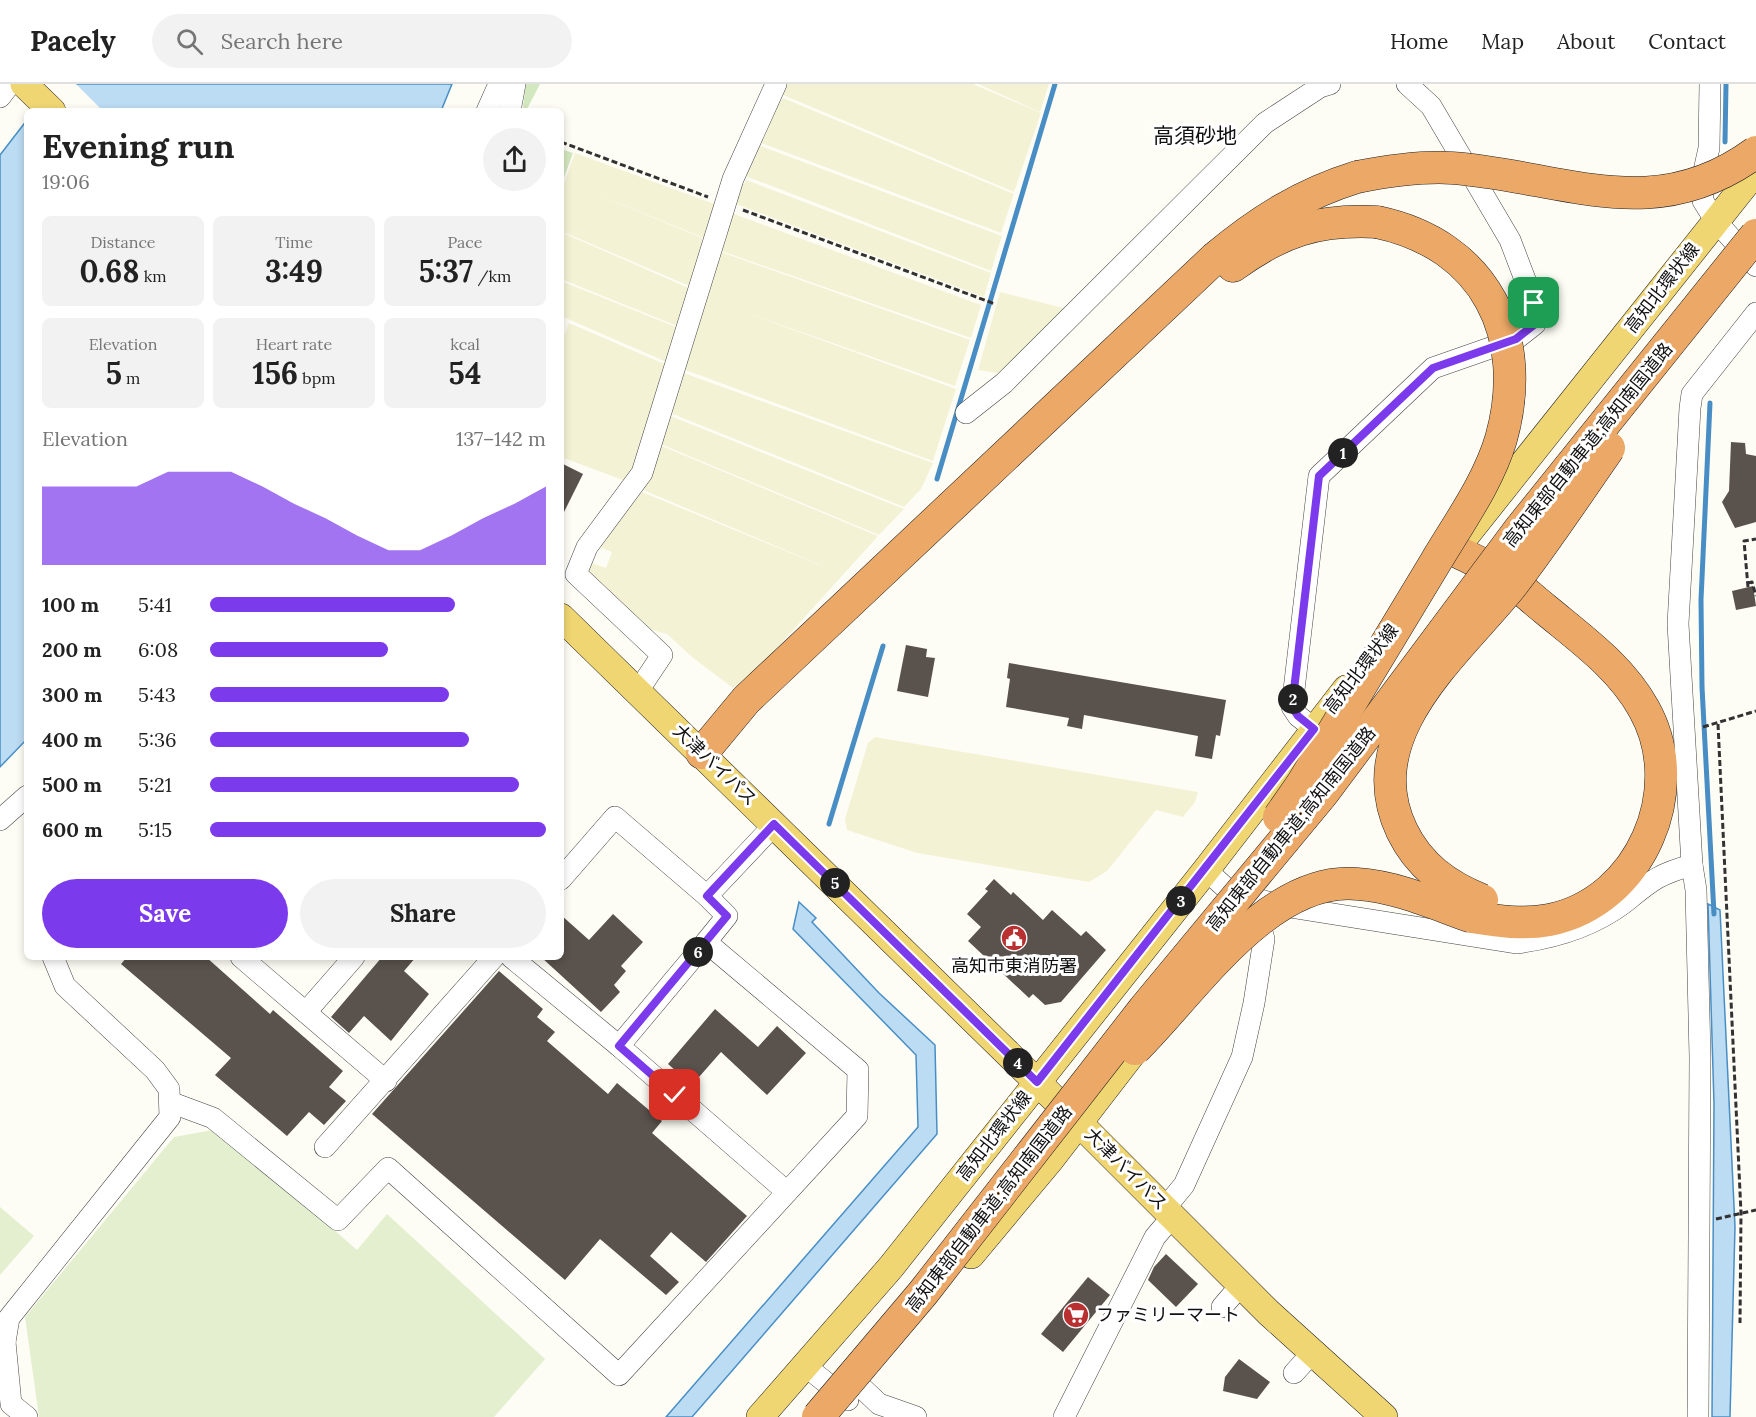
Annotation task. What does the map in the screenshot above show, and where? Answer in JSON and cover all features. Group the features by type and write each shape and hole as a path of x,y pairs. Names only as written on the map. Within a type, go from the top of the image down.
{"highway":[{"path":"702,753 746,700 1215,258 1269,215 1326,187 1357,177 1388,171 1450,168 1601,192 1661,192 1690,186 1718,175 1756,152"},
{"path":"702,753 758,712 1228,269 1282,235 1311,225 1343,220 1377,222 1423,236 1446,251 1467,269 1493,305 1505,336 1511,362 1511,388 1500,442 1466,510 1302,784 1144,1009"},
{"path":"1477,908 1458,890 1439,878 1415,852 1398,823 1390,776 1392,754 1400,730 1424,689 1498,602 1541,546 1755,255"},
{"name":"高知東部自動車道;高知南国道路","path":"818,1417 1066,1126 1144,1009 1323,793 1519,530 1755,255"},
{"path":"1066,1126 1238,940 1270,910 1291,897 1335,884 1357,883 1477,908 1537,903 1562,898 1587,884 1608,867 1624,846 1636,823 1645,774 1642,749 1631,723 1616,699 1576,658 1497,583 1454,550"}],"main road":[{"path":"24,84 49,108"},
{"name":"高知北環状線","path":"760,1417 891,1267 1206,870 1454,550 1756,171"},
{"path":"849,1402 1066,1126 1253,899 1357,762 1755,255"},
{"name":"大津バイパス","path":"564,619 1037,1082 1066,1126 1169,1212 1312,1353 1384,1417"}],"street":[{"path":"0,97 10,84"},
{"path":"488,108 500,84"},
{"path":"511,108 516,84"},
{"path":"638,691 662,655 568,569 642,472 733,179 776,84"},
{"path":"966,413 1004,383 1265,123 1320,87 1330,84"},
{"path":"1357,762 1298,716 1292,707 1319,476 1433,368 1516,339 1535,324 1534,303 1510,240 1431,106 1407,84"},
{"path":"1710,84 1709,148 1701,191 1703,201 1715,220 1755,255"},
{"path":"1698,1417 1700,1057 1696,890 1692,865 1678,624 1692,394 1756,313"},
{"path":"0,820 24,799"},
{"path":"564,876 615,817 727,916 619,1046"},
{"path":"707,896 774,824"},
{"path":"1206,870 1228,890 1277,905 1516,943 1550,938 1586,925 1624,902 1654,878 1692,865"},
{"path":"1064,1417 1155,1237 1184,1185 1242,1058 1264,939 1253,899"},
{"path":"170,1102 213,1118 338,1220 388,1168 619,1375 857,1116 858,1070 706,942"},
{"path":"27,1417 12,1404 2,1340 9,1318 170,1118 169,1089 155,1070 65,986 54,960"},
{"path":"245,960 386,1081"},
{"path":"306,1012 351,960"},
{"path":"325,1147 491,960"},
{"path":"515,960 619,1046 788,1192"},
{"path":"1222,1307 1241,1285"},
{"path":"1294,1373 1312,1353"},
{"path":"804,1365 849,1402 879,1404 916,1417"}],"path":[{"path":"564,143 995,304"},
{"path":"1756,539 1744,541 1748,585 1752,582 1756,596"},
{"path":"1710,725 1756,711"},
{"path":"1718,724 1741,1213 1740,1323"},
{"path":"1710,1220 1756,1210"}],"shaded area":[{"path":"784,84 973,84 1041,113 1014,192 783,95"},
{"path":"978,84 1049,84 1040,112"},
{"path":"783,98 1014,194 1001,233 756,141 777,99 781,101"},
{"path":"755,144 1002,236 991,271 743,175"},
{"path":"575,153 720,206 704,238 570,183 702,238 705,245 694,288 564,232 564,184"},
{"path":"746,180 991,273 984,297 733,203 740,183 744,184"},
{"path":"729,212 981,305 971,338 721,251"},
{"path":"564,233 691,289 677,326 564,280"},
{"path":"721,252 970,340 955,386 730,307 956,389 933,461 680,368"},
{"path":"564,282 681,329 671,364 564,317"},
{"path":"1000,292 1071,310 1003,374 978,370"},
{"path":"569,323 669,366 631,483 564,458 564,336"},
{"path":"681,372 933,463 921,489 904,507 668,412"},
{"path":"668,415 904,509 879,535 658,443"},
{"path":"657,444 878,536 767,659 745,681 733,688 692,657 667,634 652,630 587,574 587,568 592,563 606,568 612,552 597,546 642,492 842,574 643,490"},
{"path":"875,737 1198,792 1195,802 1183,817 1156,810 1107,871 1089,882 917,853 847,830 845,819 868,743"}],"green space":[{"path":"526,84 540,84 528,108 523,107"},
{"path":"564,150 573,153 564,178"},
{"path":"218,1129 357,1250 387,1214 545,1359 494,1417 39,1417 25,1317 174,1137"},
{"path":"0,1207 34,1236 0,1275"}],"water":[{"path":"54,84 452,84 442,108 36,108"},
{"path":"24,124 24,742 0,767 0,155"},
{"path":"799,902 816,918 812,922 879,993 935,1045 937,1134 692,1417 666,1417 918,1127 916,1055 793,929"},
{"path":"1708,904 1720,910 1735,1227 1730,1417 1712,1417 1714,1104"}],"pier":[{"path":"50,84 76,84 100,108 33,108"}],"building":[{"path":"1731,442 1745,443 1746,454 1756,456 1756,522 1735,528 1722,502 1729,491"},
{"path":"564,464 583,474 564,512"},
{"path":"1753,586 1756,606 1736,610 1732,591"},
{"path":"906,645 927,649 926,657 935,658 928,697 897,691"},
{"path":"1009,663 1226,700 1220,736 1216,735 1212,759 1195,756 1198,736 1084,715 1082,729 1067,726 1069,718 1006,707 1010,679 1007,678"},
{"name":"高知市東消防署","path":"994,879 1011,895 1013,892 1043,920 1052,910 1081,936 1086,931 1106,950 1061,1002 1045,1005 1033,994 1029,998 968,941 981,927 967,914 988,891 985,889"},
{"path":"613,914 643,942 621,966 626,971 614,985 620,992 601,1012 544,960 564,960 564,918 589,940"},
{"path":"124,960 209,960 270,1014 273,1010 343,1071 329,1087 346,1101 324,1125 309,1112 287,1136 215,1075 231,1058 121,964"},
{"path":"379,960 413,960 404,971 429,994 391,1041 364,1016 349,1033 331,1017"},
{"path":"499,971 543,1009 537,1017 555,1032 547,1041 608,1094 617,1083 662,1121 652,1133 747,1216 706,1262 671,1232 650,1256 679,1282 666,1295 600,1239 565,1280 372,1114"},
{"path":"715,1009 758,1047 777,1026 806,1053 767,1095 721,1052 692,1085 668,1064"},
{"path":"1166,1254 1198,1284 1176,1307 1148,1280 1154,1267"},
{"name":"ファミリーマート","path":"1088,1277 1110,1295 1063,1352 1041,1334"},
{"path":"1239,1359 1270,1382 1257,1399 1223,1391 1225,1377"}],"waterway":[{"path":"937,479 1055,84"},
{"path":"1725,142 1726,84"},
{"path":"1710,403 1701,600 1702,687 1714,914"},
{"path":"829,824 883,646"}],"place":[{"name":"高知市東消防署","path":"1014,938"},
{"name":"ファミリーマート","path":"1076,1315"}],"district":[{"name":"高須砂地","path":"1195,136"}],"route":[{"path":"675,1095 619,1046 727,916 707,896 774,824 1037,1082 1206,870 1314,729 1298,716 1292,707 1319,476 1433,368 1526,334 1535,324 1534,303"}]}
